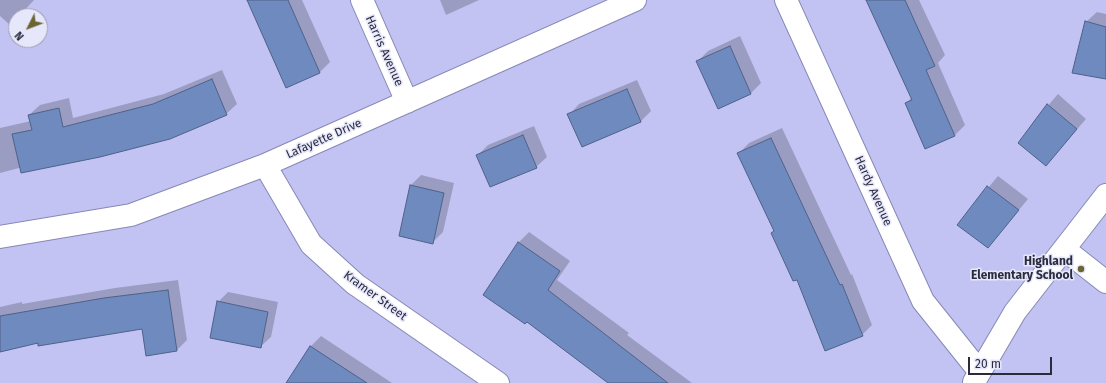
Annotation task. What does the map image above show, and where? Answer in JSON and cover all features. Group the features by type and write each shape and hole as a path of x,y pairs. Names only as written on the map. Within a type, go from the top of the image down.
{"street":[{"name":"Harris Avenue","path":"362,0 407,102"},
{"name":"Lafayette Drive","path":"0,237 131,215 265,165 635,0"},
{"name":"Hardy Avenue","path":"786,0 923,301 976,377"},
{"name":"Kramer Street","path":"265,165 311,244 355,284 498,383"},
{"path":"976,377 1015,312 1106,195"},
{"path":"1064,250 1106,282"}],"building":[{"path":"247,0 288,0 320,73 286,88"},
{"path":"866,0 905,0 935,66 926,70 955,136 925,149 905,103 912,100"},
{"path":"1085,21 1106,27 1106,79 1072,73"},
{"path":"730,46 751,94 718,109 696,61"},
{"path":"212,79 227,115 170,139 100,157 21,173 12,134 32,130 28,115 59,108 63,127 153,104"},
{"path":"627,89 641,122 582,147 567,114"},
{"path":"1047,104 1077,129 1046,166 1018,143"},
{"path":"523,135 537,168 490,187 476,155"},
{"path":"771,138 840,285 842,284 863,336 825,351 797,280 793,281 771,233 774,231 737,153"},
{"path":"410,185 444,193 433,244 399,236"},
{"path":"987,186 1019,210 988,248 957,225"},
{"path":"518,242 560,271 548,290 668,383 608,383 527,322 525,324 483,295"},
{"path":"168,290 177,351 146,356 142,329 38,346 38,343 0,352 0,316 104,298"},
{"path":"217,301 268,312 261,348 210,338"},
{"path":"310,346 367,383 286,383"}],"place":[{"name":"Highland Elementary School","path":"1081,269"}]}
